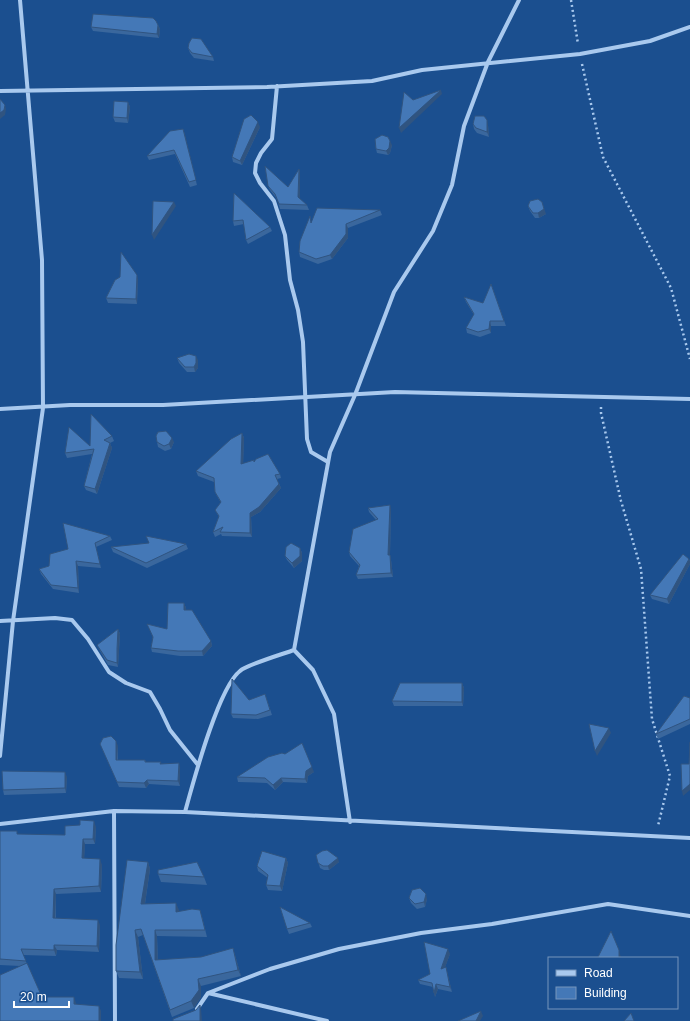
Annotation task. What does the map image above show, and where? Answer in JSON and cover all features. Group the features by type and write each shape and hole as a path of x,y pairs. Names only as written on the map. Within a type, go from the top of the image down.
{"street":[{"path":"0,756 13,621 43,408 42,260 26,90 20,0"},
{"path":"294,650 330,452 355,394 394,292 433,231 449,191 464,126 488,62 519,0"},
{"path":"0,91 277,86 372,81 422,70 488,62 580,54 650,41 690,27"},
{"path":"277,86 272,139 258,158 255,173 260,183 274,201 285,235 290,280 298,310 303,342 307,439 311,452 328,462"},
{"path":"0,409 43,408 70,405 162,405 395,392 690,399"},
{"path":"0,621 55,618 72,620 88,639 109,672 126,683 150,692 170,730 198,765"},
{"path":"185,812 198,765 224,692 240,670 294,650"},
{"path":"294,650 313,670 334,714 350,822"},
{"path":"0,824 114,811 185,812 350,822 690,838"},
{"path":"114,811 115,1021"},
{"path":"189,1013 196,1011 208,993 270,969 339,950 421,933 507,922 608,904 690,916"},
{"path":"208,993 327,1021"}],"path":[{"path":"571,0 580,54 603,158 671,288 690,359"},
{"path":"602,397 601,413 621,501 641,569 652,719 670,776 655,837"}],"building":[{"path":"93,14 153,18 158,25 157,34 91,27"},
{"path":"192,38 201,39 213,57 192,53 188,48"},
{"path":"441,90 399,128 404,92 413,100"},
{"path":"0,99 5,105 4,110 0,113"},
{"path":"114,101 128,102 127,118 113,117"},
{"path":"251,115 258,122 240,161 232,157 244,119"},
{"path":"475,116 484,116 487,120 487,132 476,128 473,124"},
{"path":"183,129 196,180 189,182 174,150 147,156 170,131"},
{"path":"382,135 388,137 390,141 389,148 386,151 376,149 375,139"},
{"path":"265,166 288,187 299,169 298,197 307,205 279,204 275,194 268,186"},
{"path":"234,193 270,227 246,240 243,220 233,221"},
{"path":"538,199 542,202 544,209 538,213 533,213 528,206 530,201"},
{"path":"153,201 174,202 152,235"},
{"path":"317,208 380,210 346,224 346,234 330,255 316,259 299,252 300,241 310,216 311,223"},
{"path":"121,252 137,275 136,299 106,298 115,280 120,277"},
{"path":"491,284 504,321 490,321 489,329 478,332 466,328 474,314 464,297 483,303"},
{"path":"189,354 196,356 196,363 194,367 185,367 177,358"},
{"path":"91,414 112,436 104,440 110,443 95,489 84,486 94,449 65,453 69,427 90,446"},
{"path":"166,431 172,438 169,444 164,446 157,442 156,436 158,432"},
{"path":"242,433 241,464 254,460 254,462 256,459 268,454 280,474 275,475 279,484 259,507 250,513 250,533 220,532 223,527 213,532 219,516 215,510 221,502 215,492 214,478 196,471 231,439"},
{"path":"390,505 388,555 390,555 391,573 356,575 360,565 349,552 353,529 378,519 368,508"},
{"path":"63,523 110,536 95,543 100,564 76,561 78,588 51,585 39,569 49,566 50,554 68,549"},
{"path":"146,536 186,544 146,563 111,547 149,543"},
{"path":"291,543 300,548 300,556 292,563 285,556 286,547"},
{"path":"683,554 689,559 667,599 650,595"},
{"path":"168,603 184,603 184,610 192,610 211,641 202,651 178,651 151,648 153,637 147,624 167,629"},
{"path":"118,629 117,663 107,660 97,645"},
{"path":"232,679 249,700 265,694 270,710 256,715 231,714"},
{"path":"400,683 462,683 462,702 392,701"},
{"path":"684,696 690,698 690,719 656,734"},
{"path":"589,724 609,728 595,751"},
{"path":"111,736 116,741 116,760 145,760 145,762 161,762 160,764 179,763 178,781 147,780 144,783 117,782 100,744 103,738"},
{"path":"690,742 690,784 682,791 681,764 689,764"},
{"path":"302,743 312,767 306,771 305,779 281,778 273,785 265,778 237,777 268,757 282,753 285,754"},
{"path":"2,771 65,772 65,788 3,790"},
{"path":"80,820 94,821 93,839 83,839 82,858 100,859 99,886 54,889 53,918 98,920 97,946 54,945 54,950 21,949 26,961 0,959 0,831 17,831 17,834 65,835 65,826 80,825"},
{"path":"327,850 338,858 328,866 323,866 318,863 316,855"},
{"path":"262,851 286,858 280,886 266,885 268,875 257,866"},
{"path":"127,860 148,862 141,904 176,903 176,912 192,909 200,910 205,930 155,930 155,960 201,957 233,948 238,970 198,979 199,990 191,1001 170,1010 141,929 135,930 140,972 116,971 116,945"},
{"path":"197,862 204,877 158,874 158,870"},
{"path":"420,888 426,894 424,902 415,904 409,898 412,890"},
{"path":"280,907 310,923 287,929"},
{"path":"611,931 619,950 619,957 598,957"},
{"path":"424,942 448,949 441,969 446,967 450,987 436,984 434,993 432,983 418,980 430,974"},
{"path":"27,963 42,997 74,997 74,1004 99,1006 99,1021 0,1021 0,975"},
{"path":"200,1005 200,1021 173,1021 173,1019 196,1010"},
{"path":"481,1011 476,1021 458,1021"},
{"path":"631,1013 634,1021 624,1021"}]}
